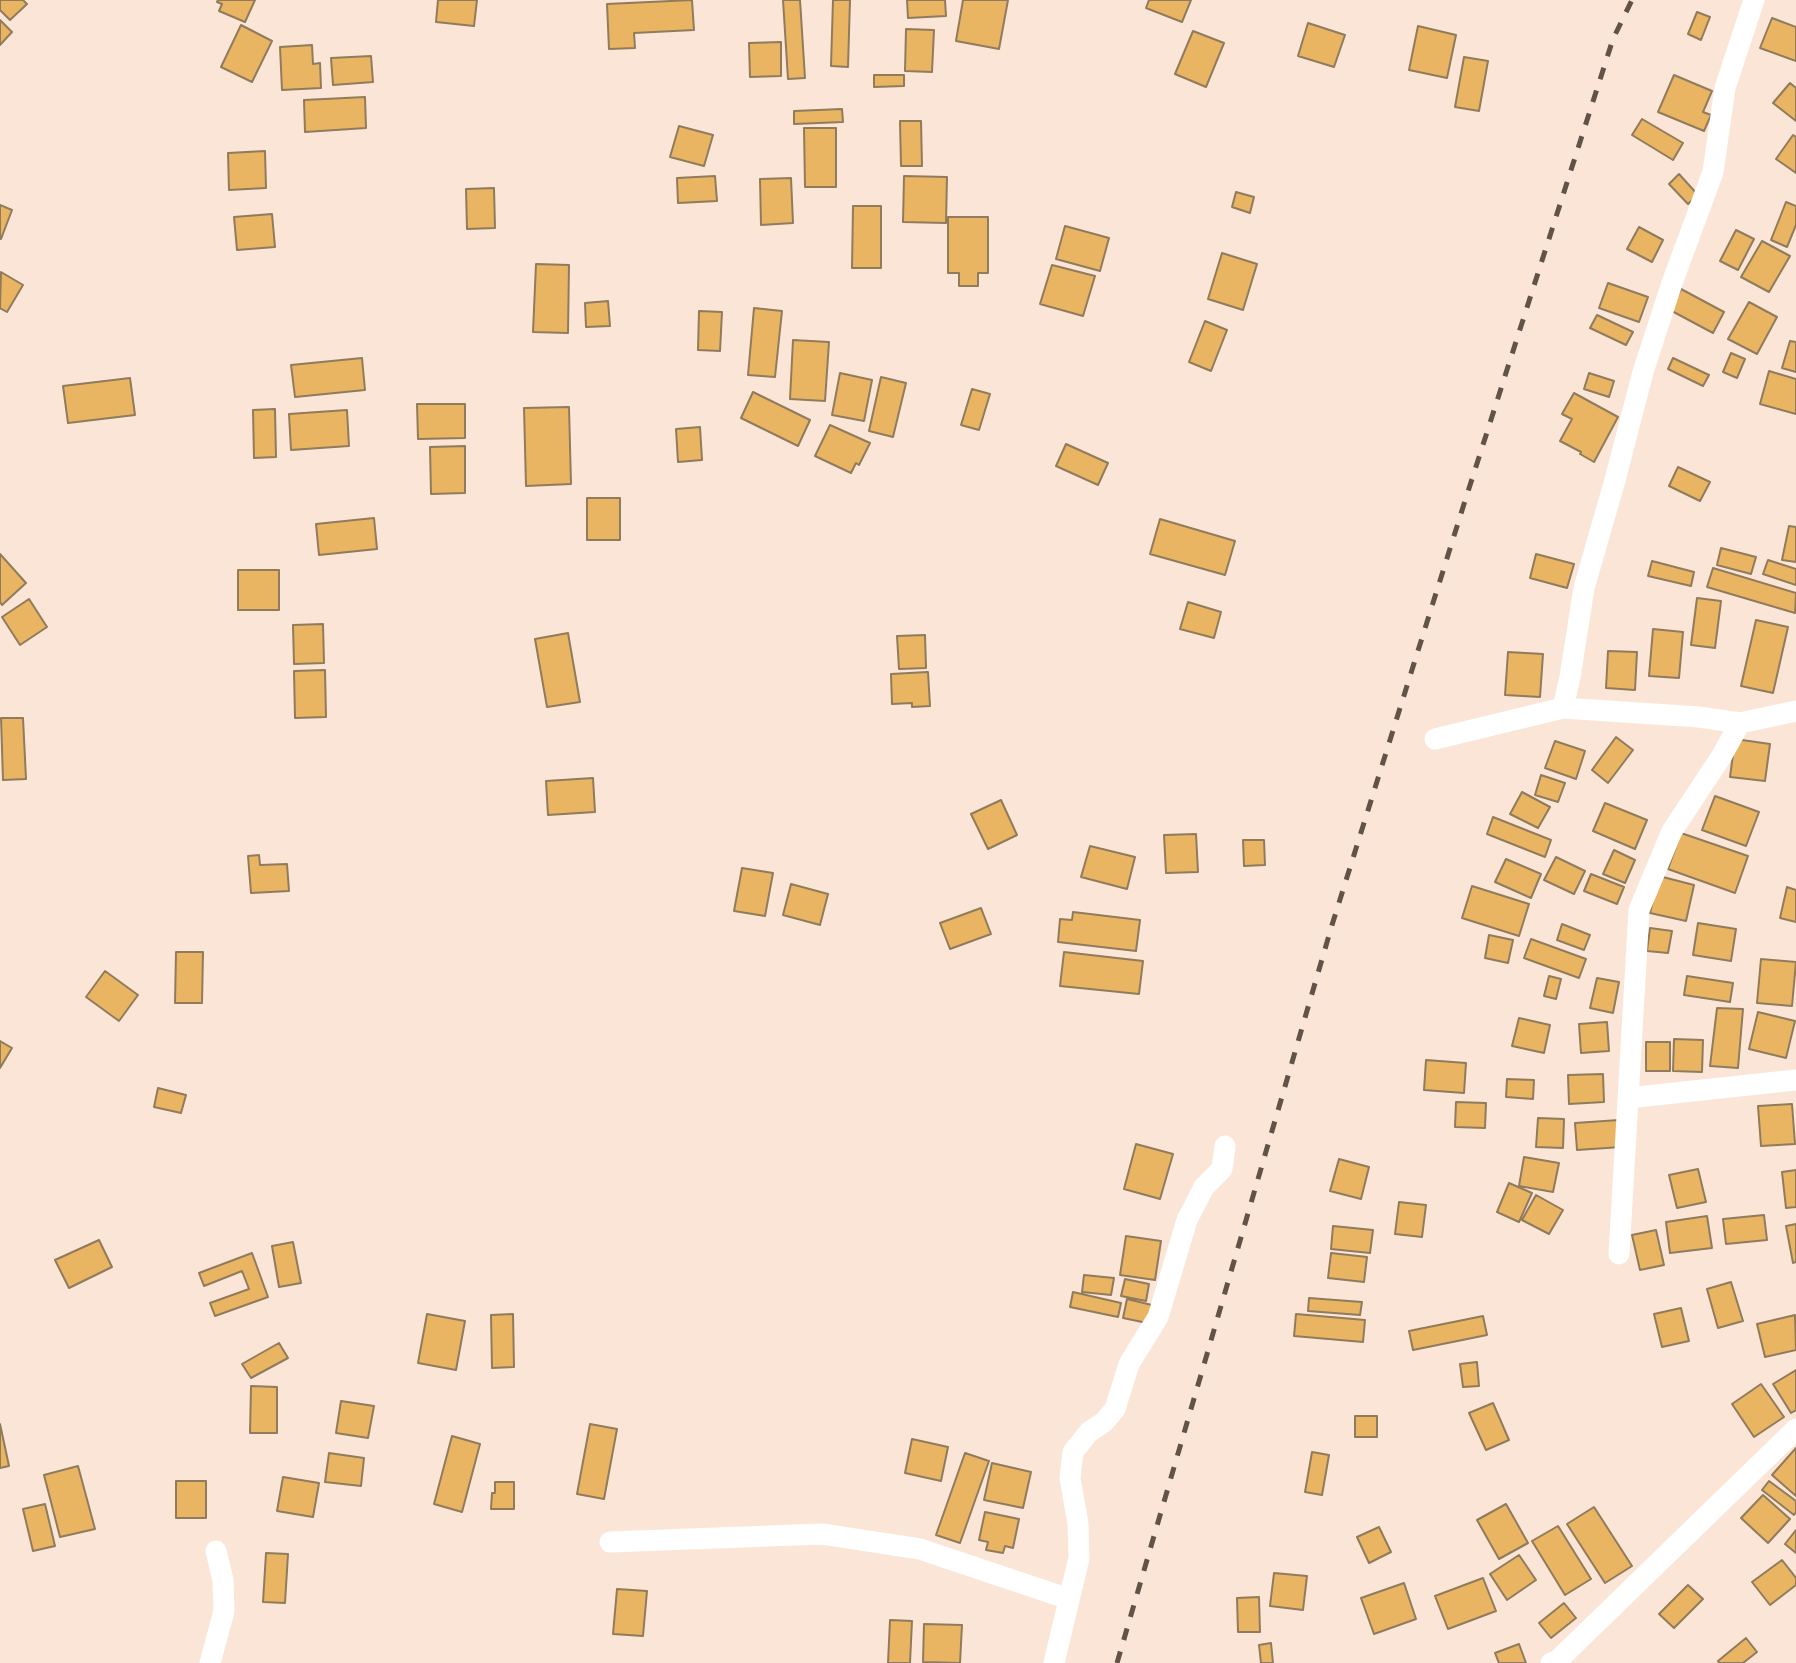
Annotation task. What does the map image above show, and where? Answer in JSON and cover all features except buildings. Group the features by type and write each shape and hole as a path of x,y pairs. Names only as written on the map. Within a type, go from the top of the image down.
{"street":[{"path":"1563,708 1584,588 1643,372 1713,172 1725,88 1754,0"},
{"path":"1435,738 1563,708 1740,723 1796,712"},
{"path":"1619,1254 1639,910 1672,831 1740,723"},
{"path":"1628,1098 1796,1080"},
{"path":"1054,1663 1079,1558 1078,1524 1070,1478 1073,1451 1088,1432 1104,1422 1115,1409 1129,1363 1158,1317 1187,1220 1204,1187 1222,1170 1225,1146"},
{"path":"1556,1662 1796,1429"},
{"path":"610,1542 822,1534 920,1549 1069,1599"},
{"path":"210,1663 224,1611 223,1580 216,1551"}],"railway":[{"path":"1117,1663 1332,925 1613,39 1632,0"}]}
